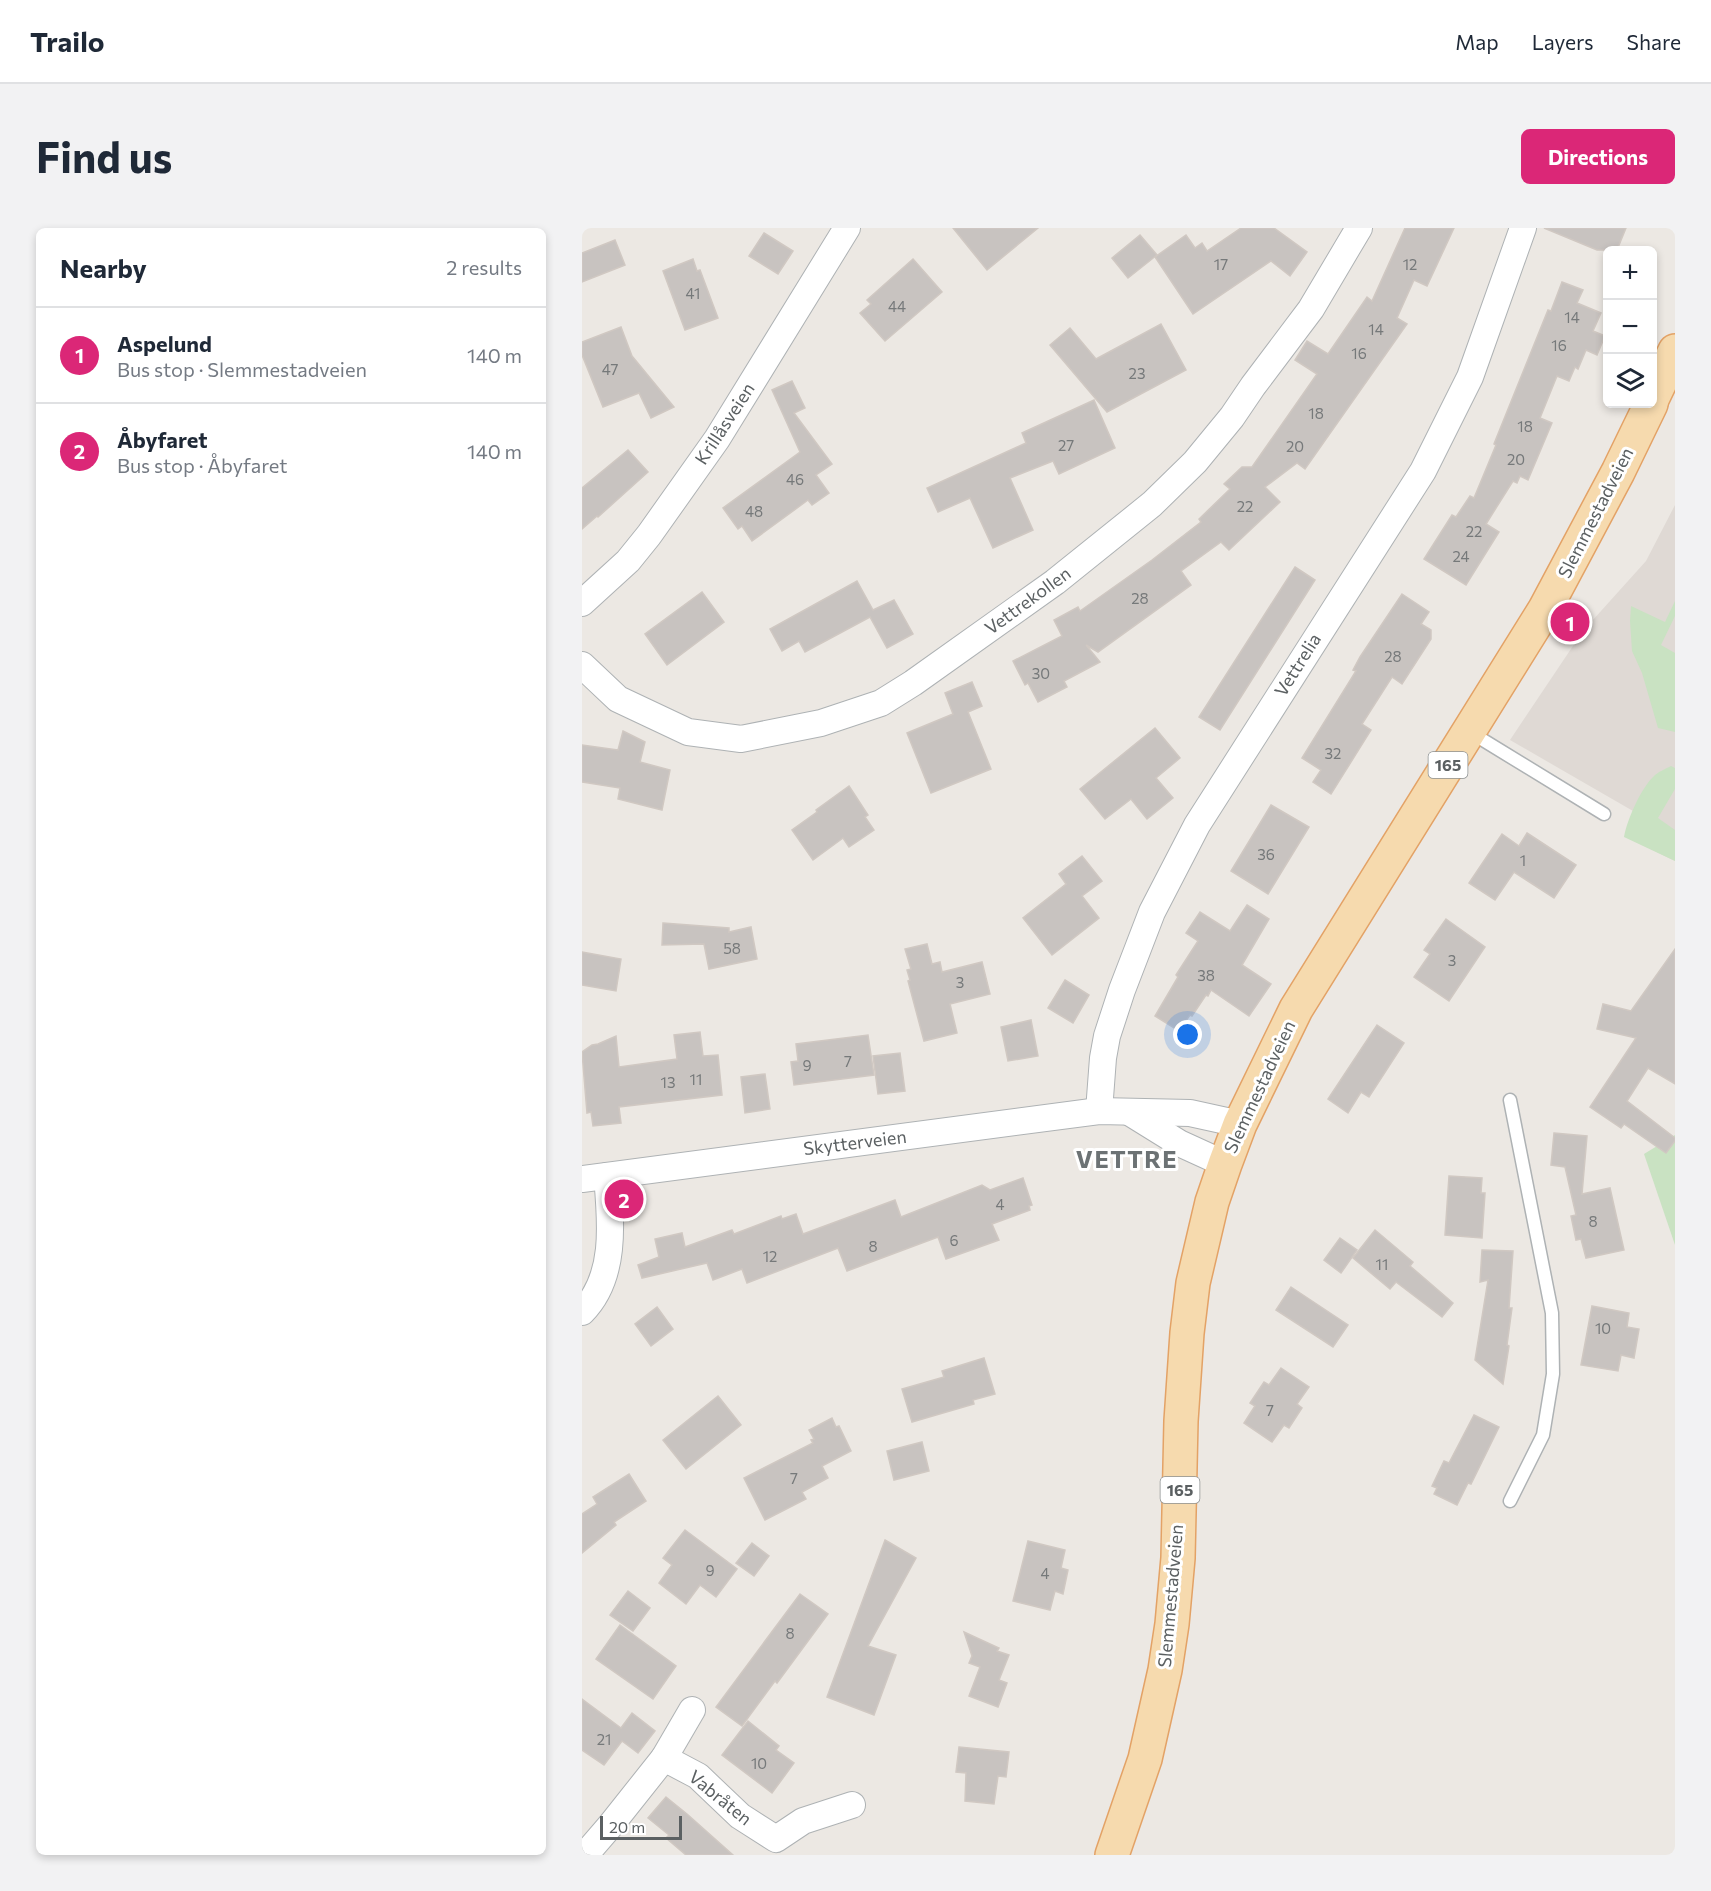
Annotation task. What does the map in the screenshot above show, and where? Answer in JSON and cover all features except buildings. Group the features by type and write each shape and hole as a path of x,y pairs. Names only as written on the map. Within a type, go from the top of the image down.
{"main road":[{"path":"1657,390 1675,351"},
{"name":"Slemmestadveien","path":"1112,1855 1145,1759 1165,1670 1178,1558 1181,1421 1187,1332 1193,1283 1212,1202 1225,1164 1240,1124 1296,1009 1545,609 1578,550 1649,408"}],"street":[{"name":"Krillåsveien","path":"582,603 628,561 717,439 847,228"},
{"name":"Vettrekollen","path":"582,665 618,699 688,732 741,739 821,723 881,702 913,683 1055,582 1152,504 1195,462 1232,417 1311,309 1359,228"},
{"name":"Vettrelia","path":"1100,1111 1103,1058 1107,1036 1152,912 1197,825 1423,471 1470,377 1523,228"},
{"name":"Skytterveien","path":"594,1177 1100,1111 1190,1113 1240,1124"},
{"name":"Skytterveien","path":"1129,1112 1179,1143 1225,1164"},
{"path":"582,1312 602,1283 608,1254 611,1217 594,1177"},
{"path":"585,1855 664,1758 692,1710"},
{"name":"Vabråten","path":"664,1758 698,1776 775,1847 803,1821 852,1805"}],"lane":[{"path":"1468,731 1604,814"},
{"path":"1510,1100 1552,1313 1553,1374 1543,1435 1510,1501"}],"shaded area":[{"path":"1675,505 1675,861 1630,839 1633,811 1510,740 1583,631 1646,561"}],"green space":[{"path":"1675,601 1675,616 1661,645 1675,653 1675,732 1658,728 1642,673 1632,651 1630,621 1631,606 1665,622"},
{"path":"1671,766 1675,768 1675,789 1658,818 1675,830 1675,861 1624,837 1631,813 1644,788 1656,775"},
{"path":"1675,1135 1675,1245 1644,1154"}],"place":[{"name":"Aspelund","path":"1570,622"},
{"name":"Åbyfaret","path":"624,1199"}],"district":[{"name":"VETTRE","path":"1127,1160"}]}
